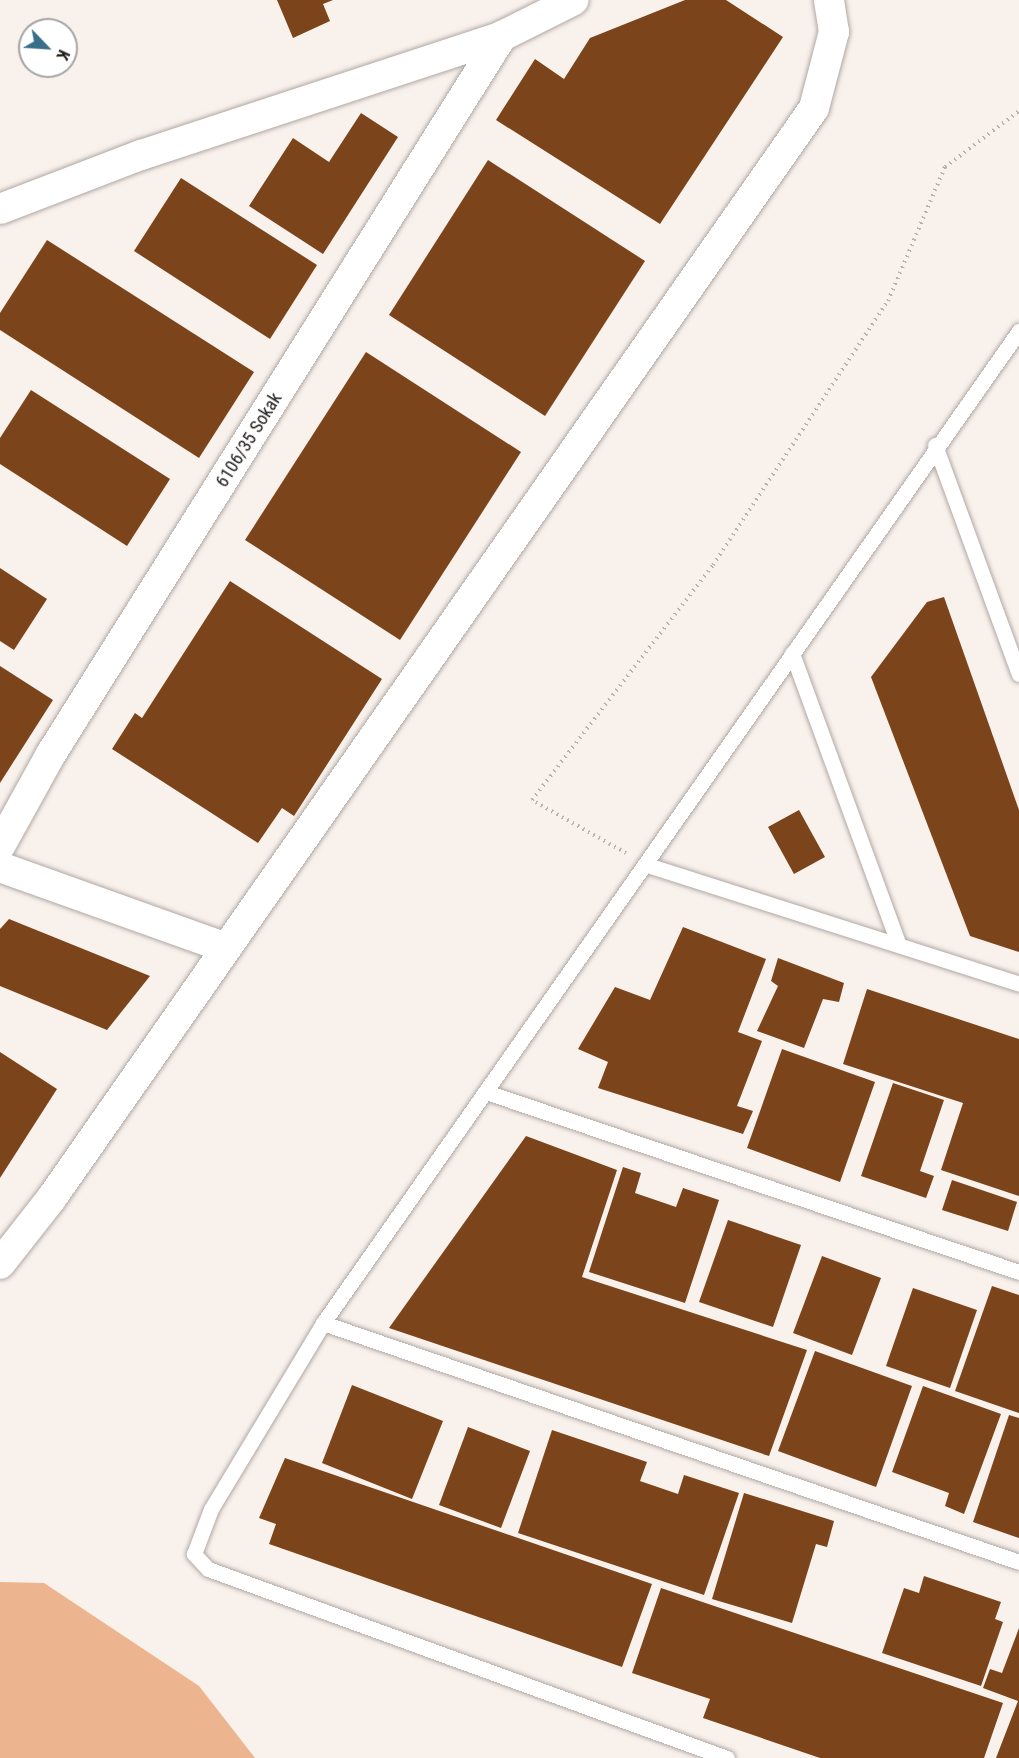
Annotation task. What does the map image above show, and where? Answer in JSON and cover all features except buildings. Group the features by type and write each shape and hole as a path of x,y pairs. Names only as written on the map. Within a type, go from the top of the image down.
{"street":[{"path":"0,209 141,155 502,36 574,0"},
{"path":"0,1264 226,948 814,108 834,32 829,0"},
{"name":"6106/35 Sokak","path":"0,846 51,753 502,36"},
{"path":"0,867 226,948"}],"lane":[{"path":"727,1758 208,1569 194,1554 211,1509 323,1323 489,1093 935,445 1019,331"},
{"path":"935,445 1019,674"},
{"path":"792,653 899,945"},
{"path":"647,865 1019,984"},
{"path":"489,1093 1019,1272"},
{"path":"323,1323 1019,1562"}],"path":[{"path":"647,865 532,800 713,565 888,301 945,167 1019,111"}],"shaded area":[{"path":"0,1582 44,1583 199,1686 255,1758 0,1758"}]}
